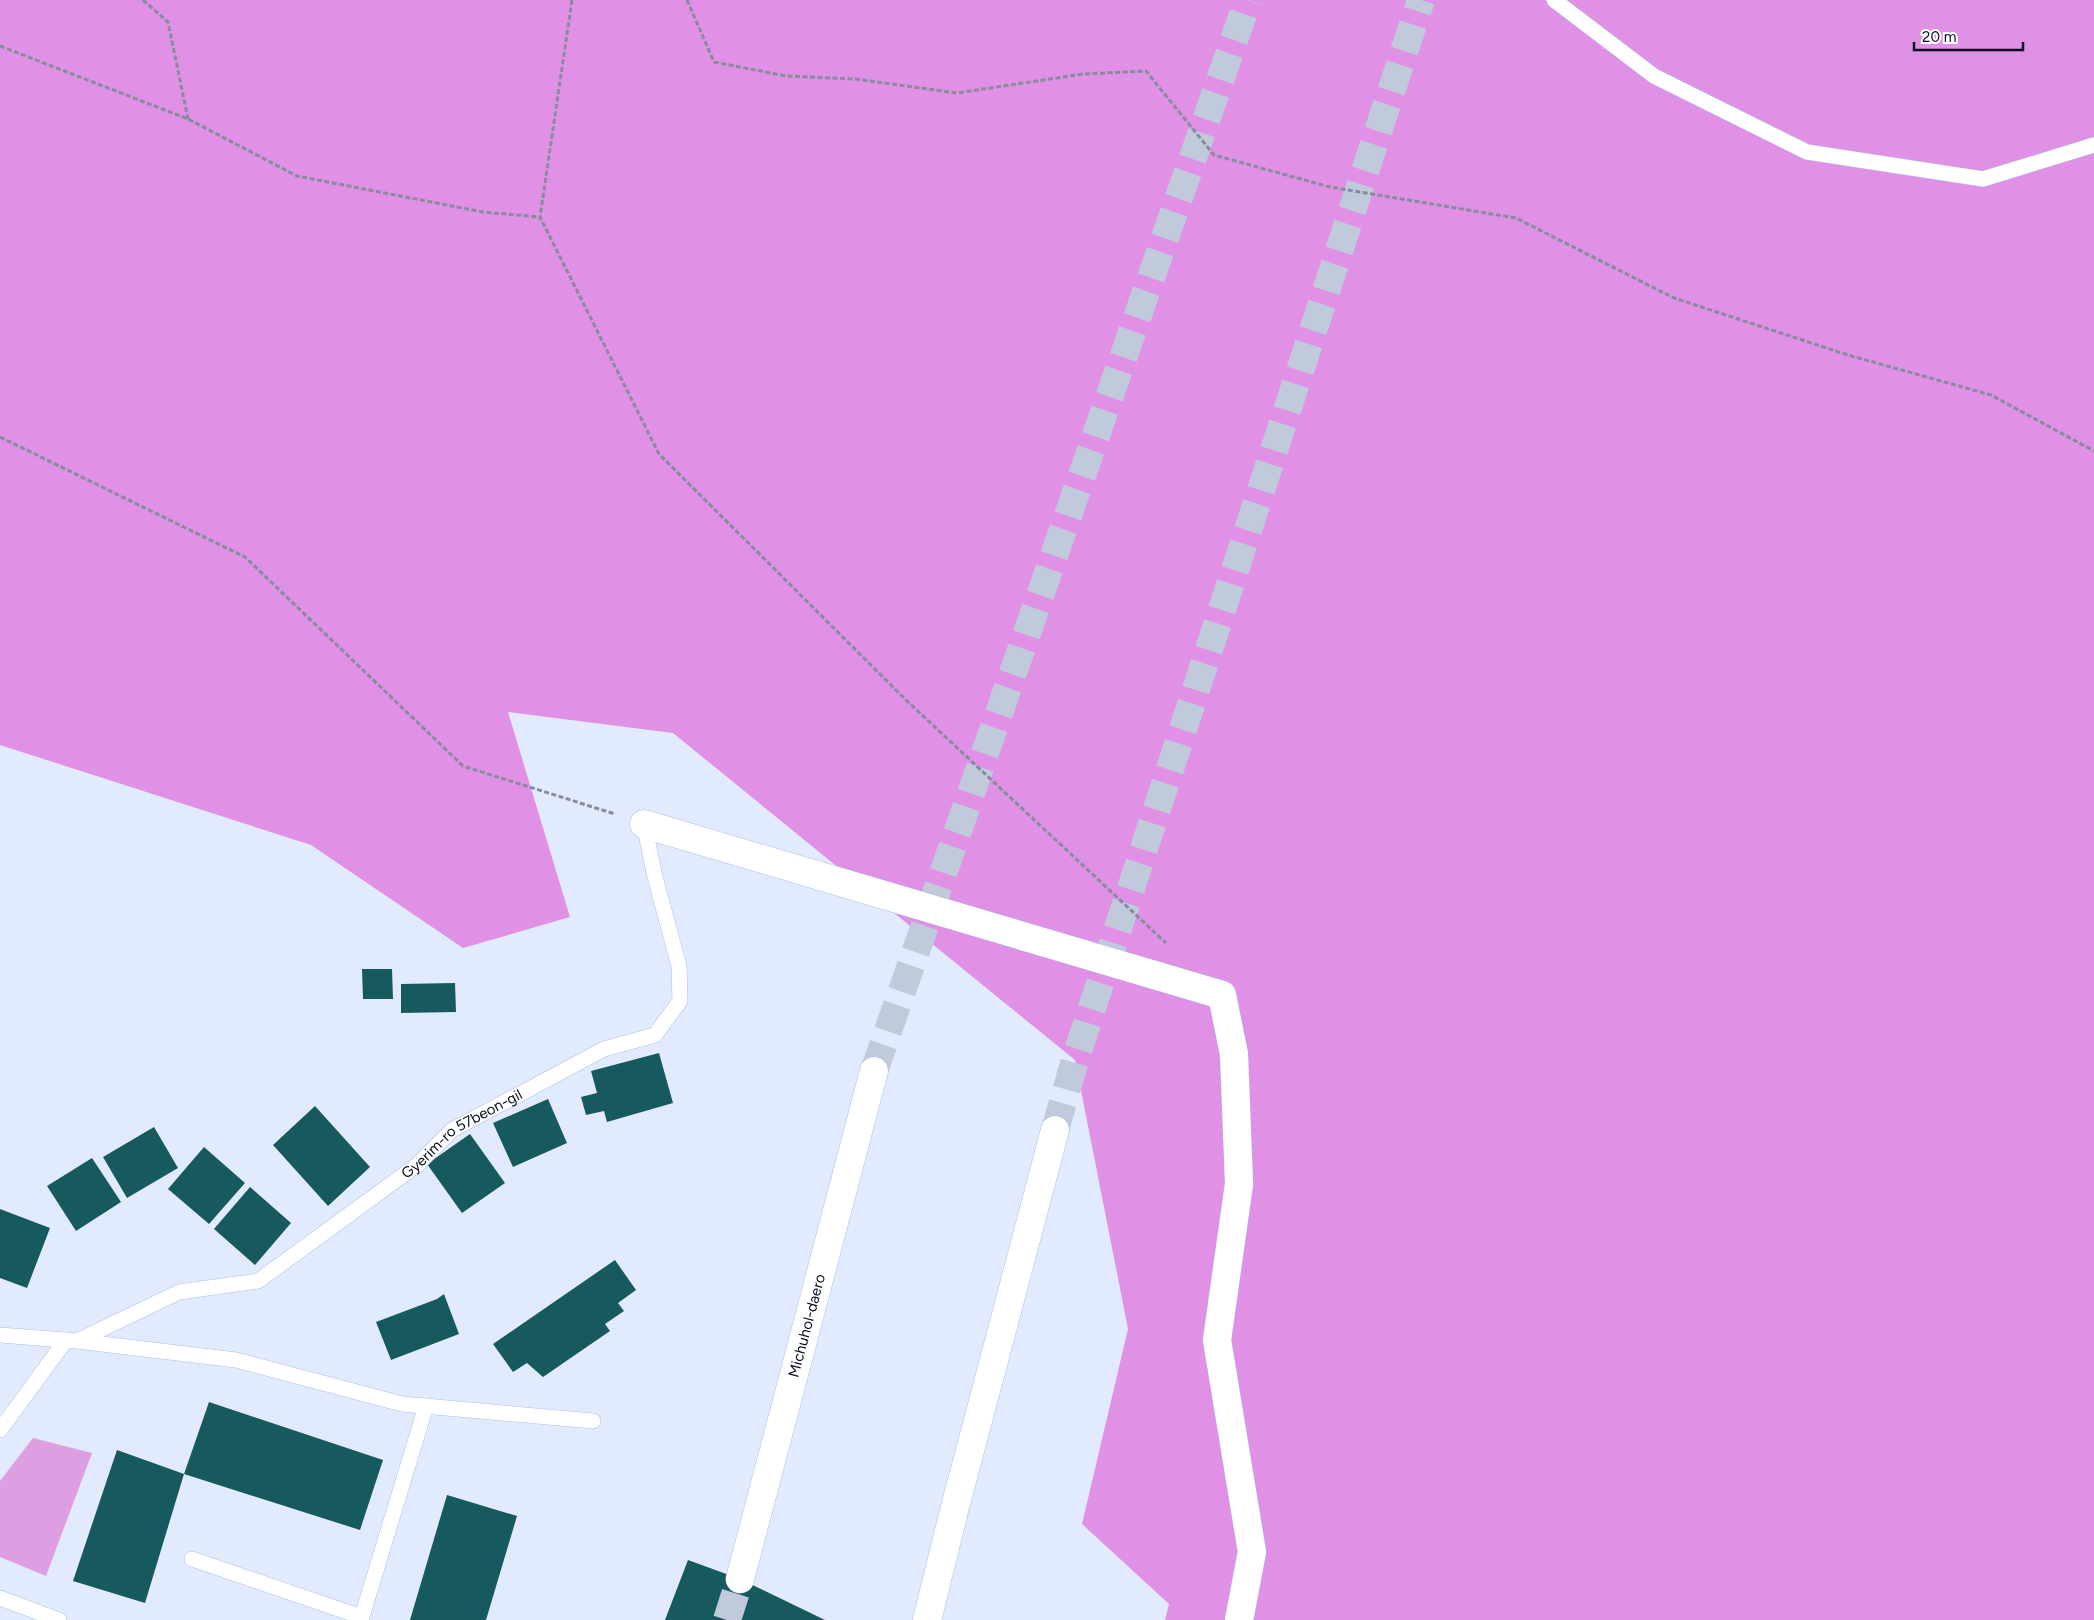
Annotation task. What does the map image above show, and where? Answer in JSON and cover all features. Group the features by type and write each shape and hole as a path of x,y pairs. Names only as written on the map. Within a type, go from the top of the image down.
{"street":[{"path":"644,824 1222,995 1234,1054 1239,1184 1217,1340 1252,1552 1239,1620"},
{"name":"Michuhol-daero","path":"740,1580 874,1071"},
{"path":"927,1620 968,1454 1055,1130"}],"lane":[{"path":"1554,0 1654,76 1807,152 1982,179 2094,145"},
{"name":"Gyerim-ro 57beon-gil","path":"72,1340 179,1292 258,1281 417,1165 452,1130 604,1049 655,1035 680,1001 679,966 667,916 655,878 644,824"},
{"path":"0,1335 72,1340 236,1360 402,1404 594,1421"},
{"path":"0,1430 72,1340"},
{"path":"192,1559 361,1618 426,1406"},
{"path":"0,1598 59,1620"}],"path":[{"path":"143,0 168,22 188,119"},
{"path":"572,0 540,217 658,454 907,701 1172,948"},
{"path":"686,0 714,62 786,76 855,79 957,93 1084,74 1146,72 1214,155 1330,187 1516,218 1674,298 1848,355 1991,395 2094,451"},
{"path":"0,46 188,119 297,176 483,212 540,217"},
{"path":"0,437 245,557 463,766 644,824"}],"shaded area":[{"path":"0,0 2094,0 2094,1620 1165,1620 1169,1604 1082,1524 1128,1329 1075,1060 673,733 508,712 570,917 463,948 311,845 0,745"},
{"path":"33,1438 92,1453 46,1576 0,1557 0,1481"}],"building":[{"path":"362,969 392,969 393,999 363,999"},
{"path":"455,983 456,1012 401,1013 401,984"},
{"path":"659,1053 673,1103 607,1122 604,1111 586,1115 581,1097 597,1093 591,1071"},
{"path":"548,1099 567,1143 513,1167 493,1123"},
{"path":"315,1106 370,1167 328,1206 273,1145"},
{"path":"154,1127 178,1168 127,1198 103,1157"},
{"path":"470,1134 505,1183 462,1213 427,1164"},
{"path":"204,1147 245,1183 209,1224 168,1189"},
{"path":"92,1158 121,1202 76,1231 47,1186"},
{"path":"250,1187 291,1223 255,1265 214,1229"},
{"path":"0,1209 50,1228 27,1288 0,1278"},
{"path":"615,1260 636,1290 618,1303 624,1311 605,1324 610,1331 543,1377 527,1363 513,1372 493,1344"},
{"path":"444,1294 459,1334 391,1360 376,1322 437,1299"},
{"path":"209,1402 383,1460 360,1530 184,1474"},
{"path":"117,1450 184,1474 145,1603 73,1581"},
{"path":"447,1495 517,1516 486,1620 410,1620"},
{"path":"688,1560 740,1579 825,1620 665,1620"}],"tunnel":[{"path":"874,1071 1248,0"},
{"path":"1055,1130 1075,1060 1421,0"},
{"path":"727,1620 740,1579"}]}
